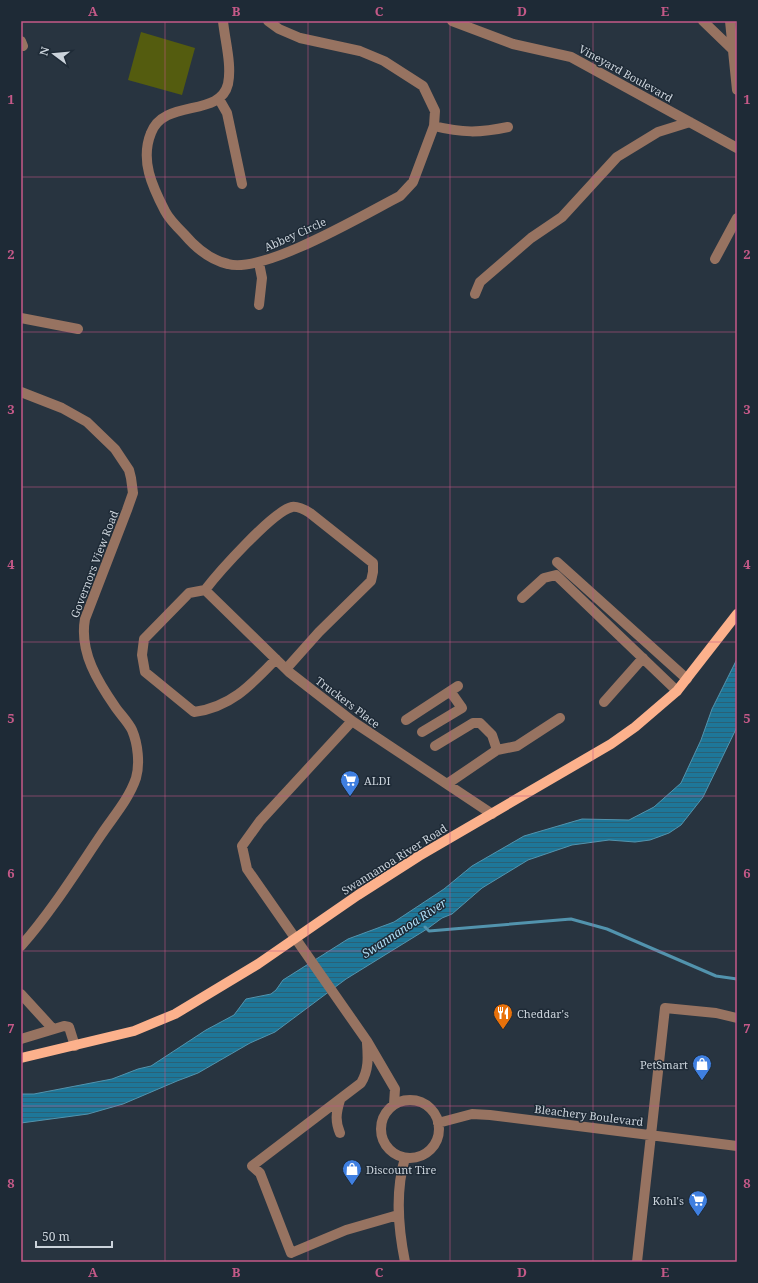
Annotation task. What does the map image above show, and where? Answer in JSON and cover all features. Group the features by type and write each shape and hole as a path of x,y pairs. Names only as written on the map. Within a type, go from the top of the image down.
{"main road":[{"name":"Swannanoa River Road","path":"21,1058 134,1031 175,1014 218,989 419,856 611,744 635,727 677,691 737,614"}],"street":[{"path":"223,21 229,70 228,85 218,99 227,113 242,184"},
{"name":"Abbey Circle","path":"218,99 206,104 168,114 159,120 151,133 146,158 151,184 167,215 193,245 213,258 228,265 259,263 293,250 400,196 413,182 434,126 435,111 423,86 384,61 360,51 300,38 279,30 268,21"},
{"name":"Vineyard Boulevard","path":"452,21 513,44 571,57 737,148"},
{"path":"703,21 732,49"},
{"path":"730,21 737,90"},
{"path":"475,294 480,282 531,238 562,217 617,157 658,132 690,122"},
{"path":"434,126 458,132 477,132 508,127"},
{"path":"715,259 737,218"},
{"path":"259,263 262,278 259,305"},
{"path":"21,318 78,329"},
{"name":"Governors View Road","path":"21,392 62,408 87,422 115,449 130,474 133,493 85,619 83,631 84,643 92,666 102,688 132,730 138,754 136,777 126,797 77,871 21,946"},
{"path":"276,659 245,691 210,710 194,712 145,672 142,655 144,639 189,593 204,590 235,554 277,517 292,507 298,507 310,513 373,563 373,572 371,581 319,632 286,670"},
{"path":"557,562 687,679"},
{"path":"522,598 544,578 556,575 677,691"},
{"name":"Truckers Place","path":"204,590 286,670 352,721 492,814"},
{"path":"604,702 643,658"},
{"path":"406,720 454,689 462,708 473,723"},
{"path":"422,732 462,708"},
{"path":"447,784 497,750 517,746 560,718"},
{"path":"352,721 260,821 242,846 247,869 367,1040 395,1089 394,1104"},
{"path":"435,746 473,723 480,722 492,735 497,750"},
{"path":"21,994 53,1029"},
{"path":"637,1262 665,1008 716,1013 737,1018"},
{"path":"21,1039 64,1026 69,1028 75,1046"},
{"path":"367,1040 368,1064 366,1075 361,1083 252,1166 260,1173 291,1253 346,1230 398,1215"},
{"path":"340,1100 336,1118 340,1133"},
{"path":"408,1100 421,1102 429,1107 438,1123 436,1141 431,1149 414,1158 405,1158 395,1154 382,1140 380,1130 382,1120 387,1111 394,1104 408,1100"},
{"name":"Bleachery Boulevard","path":"438,1123 472,1114 490,1115 737,1146"},
{"path":"405,1158 400,1176 398,1215 405,1262"}],"green space":[{"path":"141,32 195,48 182,95 128,80"}],"water":[{"name":"Swannanoa River","path":"737,659 737,727 703,797 681,825 669,833 650,840 635,842 609,840 572,845 528,860 482,888 452,914 442,918 427,929 346,979 275,1032 250,1043 198,1073 123,1104 88,1114 21,1123 21,1094 34,1094 112,1079 138,1069 151,1066 206,1030 234,1015 246,999 271,994 283,980 348,939 394,922 444,889 472,866 524,836 582,819 629,820 654,807 681,783 701,740 712,709"}],"waterway":[{"name":"Swannanoa River","path":"425,927 429,931 571,919 607,929 716,976 737,979"}],"place":[{"name":"ALDI","path":"350,797"},
{"name":"Cheddar's","path":"503,1030"},
{"name":"PetSmart","path":"702,1081"},
{"name":"Discount Tire","path":"352,1186"},
{"name":"Kohl's","path":"698,1217"}]}
